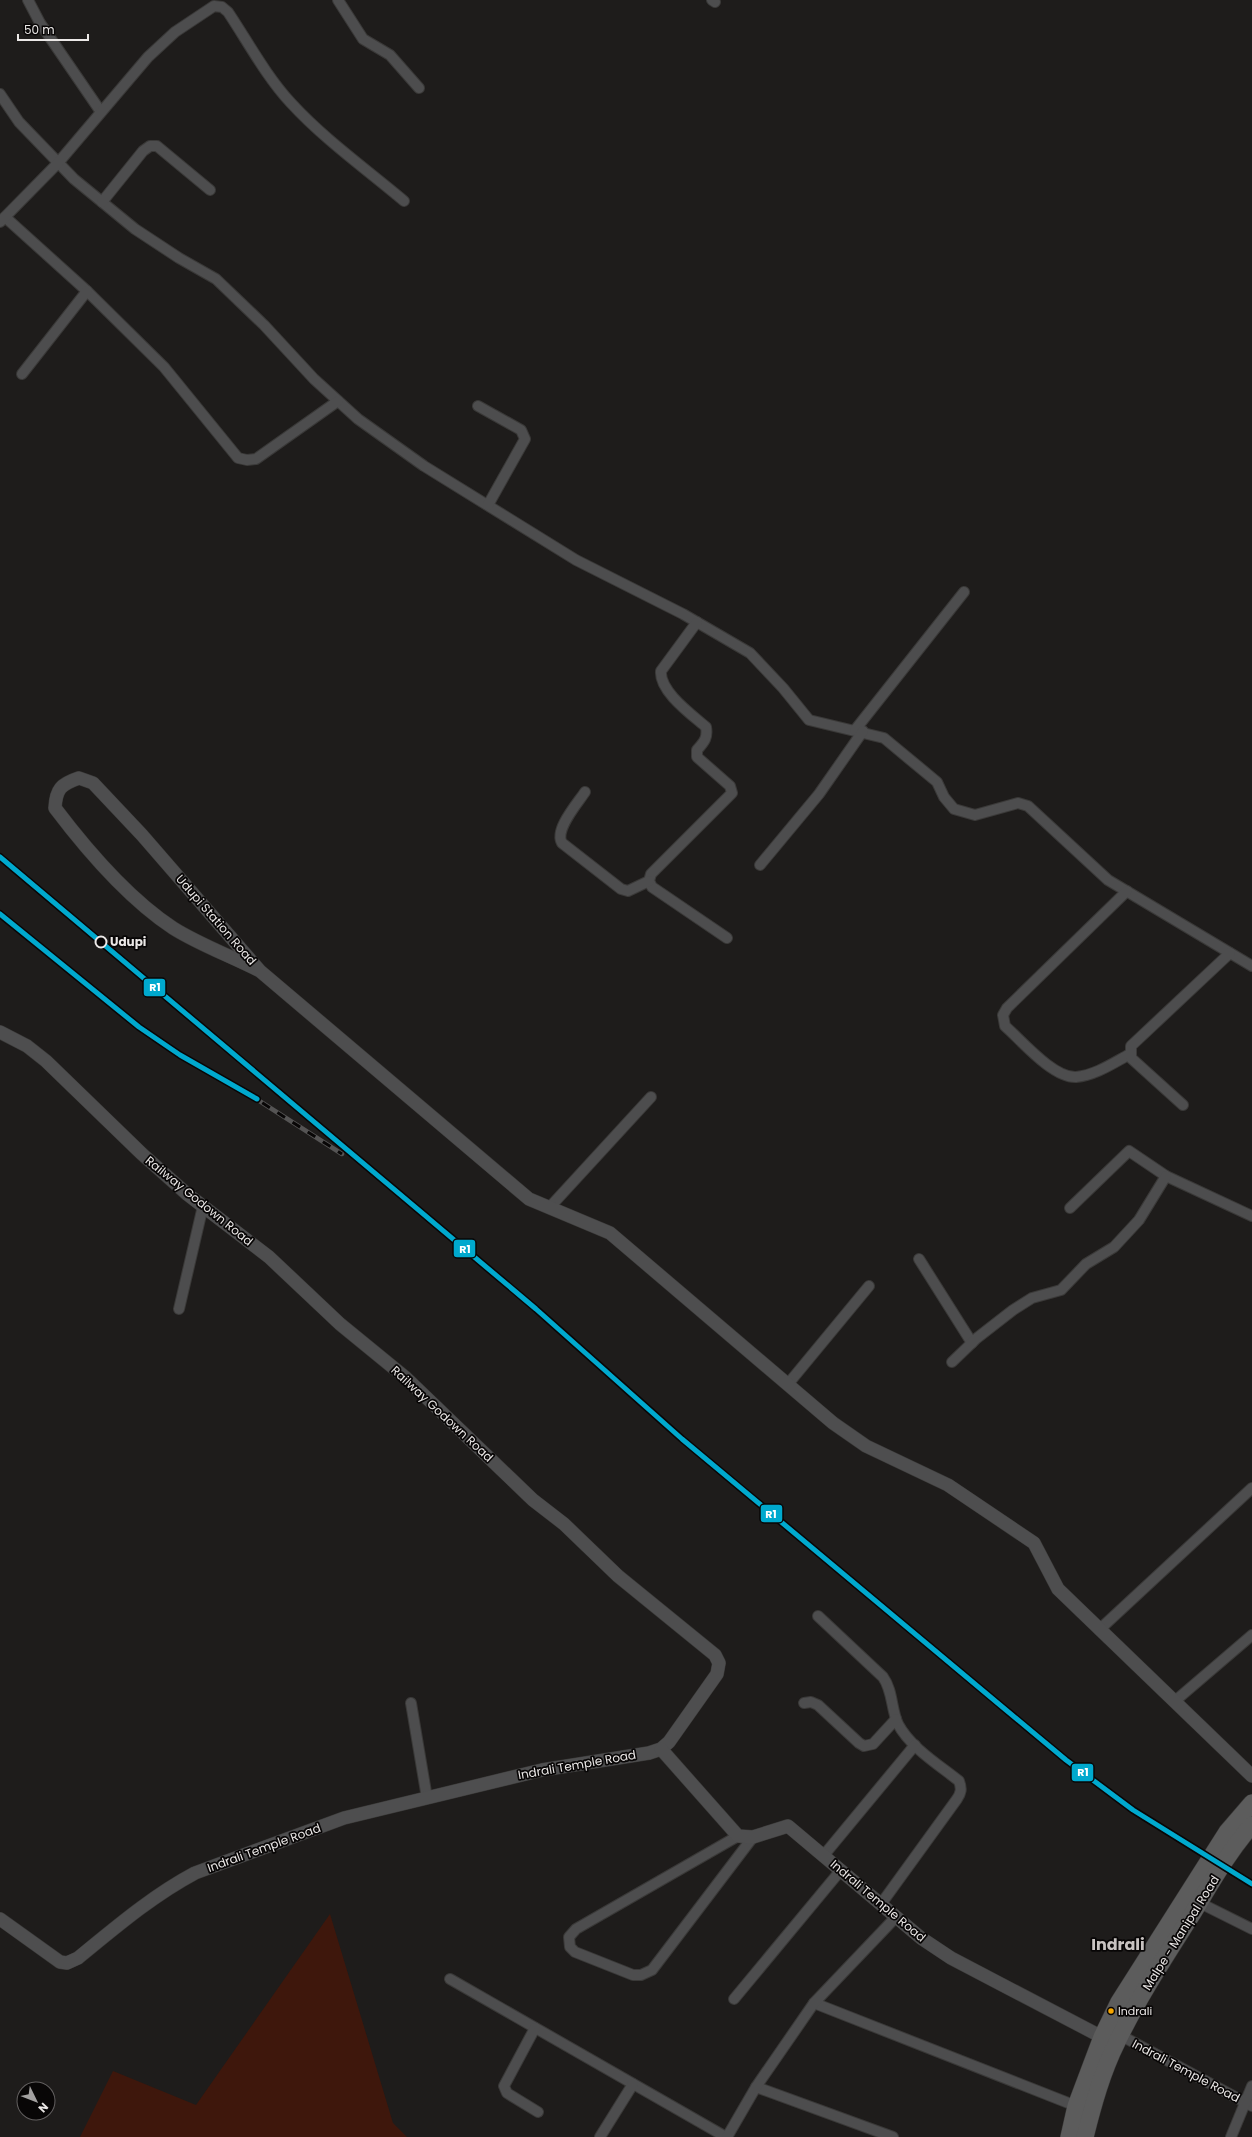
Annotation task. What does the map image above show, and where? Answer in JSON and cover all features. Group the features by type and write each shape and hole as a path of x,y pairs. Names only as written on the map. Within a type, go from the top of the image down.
{"highway":[{"name":"Malpe - Manipal Road","path":"1085,2137 1100,2084 1120,2036 1192,1899 1244,1833 1252,1803"},
{"path":"1069,2137 1076,2106 1102,2037 1119,2002 1192,1899"}],"street":[{"path":"28,0 40,23 101,112"},
{"path":"338,0 363,39 390,55 419,88"},
{"path":"338,401 256,459 247,460 238,458 164,367 87,291 2,220 58,163 163,42 214,6 222,7 228,12 272,79 290,102 313,125 404,201"},
{"path":"0,94 19,122 74,179 135,229 216,279 264,325 314,379 358,420 424,466 576,560 697,622 750,653 783,688 809,720 859,730 884,738 937,782 944,797 954,809 975,815 1018,803 1028,806 1108,880 1230,953 1250,961"},
{"path":"102,202 143,151 150,146 157,146 210,190"},
{"path":"22,374 87,291"},
{"path":"478,406 522,430 525,435 525,439 488,505"},
{"path":"760,865 819,794 859,730 964,592"},
{"path":"697,622 661,671 660,678 664,688 706,727 707,734 705,742 697,750 697,757 730,786 732,793 651,874 649,881 652,887 726,938"},
{"name":"Udupi Station Road","path":"79,778 93,782 142,835 260,971 174,929 104,868 55,808 56,794 66,783 79,778"},
{"path":"585,792 560,830 559,838 562,843 621,889 628,891 649,881"},
{"path":"1127,891 1007,1008 1003,1015 1005,1026 1056,1072 1075,1077 1099,1071 1130,1054"},
{"path":"1183,1105 1131,1058 1131,1046 1230,953"},
{"path":"260,971 529,1200 610,1233 833,1423 866,1446 948,1485 1034,1543 1058,1589 1252,1776"},
{"name":"Railway Godown Road","path":"0,1032 27,1046 46,1061 142,1154 203,1206 268,1257 340,1324 406,1378 533,1500 564,1524 618,1576 715,1655 719,1663 717,1674 669,1742 661,1749"},
{"path":"549,1208 651,1097"},
{"path":"1070,1208 1129,1151 1166,1176 1252,1216"},
{"path":"952,1362 972,1343 1032,1298 1061,1290 1086,1264 1114,1247 1140,1220 1166,1176"},
{"path":"179,1309 203,1206"},
{"path":"919,1259 972,1343"},
{"path":"788,1384 869,1286"},
{"path":"1099,1630 1252,1488"},
{"path":"818,1616 886,1680 896,1719 903,1730 915,1744 959,1781 961,1793 881,1904"},
{"path":"1175,1701 1252,1635"},
{"path":"804,1703 811,1702 818,1705 864,1746 873,1744 896,1719"},
{"path":"411,1703 427,1798"},
{"path":"824,1855 915,1744"},
{"path":"661,1749 738,1836 576,1929 569,1936 570,1947 575,1952 633,1975 647,1973 652,1970 753,1837"},
{"name":"Indrali Temple Road","path":"0,1919 60,1962 67,1963 78,1958 143,1905 171,1886 194,1873 344,1818 542,1770 661,1749"},
{"name":"Indrali Temple Road","path":"738,1836 753,1837 788,1826 921,1938 951,1958 1102,2037"},
{"path":"734,2000 841,1870"},
{"path":"1192,1899 1252,1929"},
{"path":"450,1979 727,2137 756,2087 814,2003 896,1917"},
{"path":"814,2003 1076,2106"},
{"path":"535,2028 504,2086 507,2093 538,2112"},
{"name":"Indrali Temple Road","path":"1120,2036 1249,2104"},
{"path":"600,2137 633,2084"},
{"path":"1231,2137 1249,2104 1252,2086"},
{"path":"756,2087 893,2137"}],"shaded area":[{"path":"330,1914 393,2123 407,2137 80,2137 113,2071 196,2105"}],"railway":[{"path":"0,857 536,1309"},
{"path":"0,914 139,1027 180,1055 233,1084 342,1154"}],"transit line":[{"name":"R1","path":"0,857 536,1309 682,1439 1066,1760 1133,1810 1252,1884"},
{"name":"R1","path":"0,914 139,1027 180,1055 257,1099"}],"place":[{"name":"Udupi","path":"101,942"},
{"name":"Indrali","path":"1111,2011"}],"district":[{"name":"Indrali","path":"1118,1944"}]}
